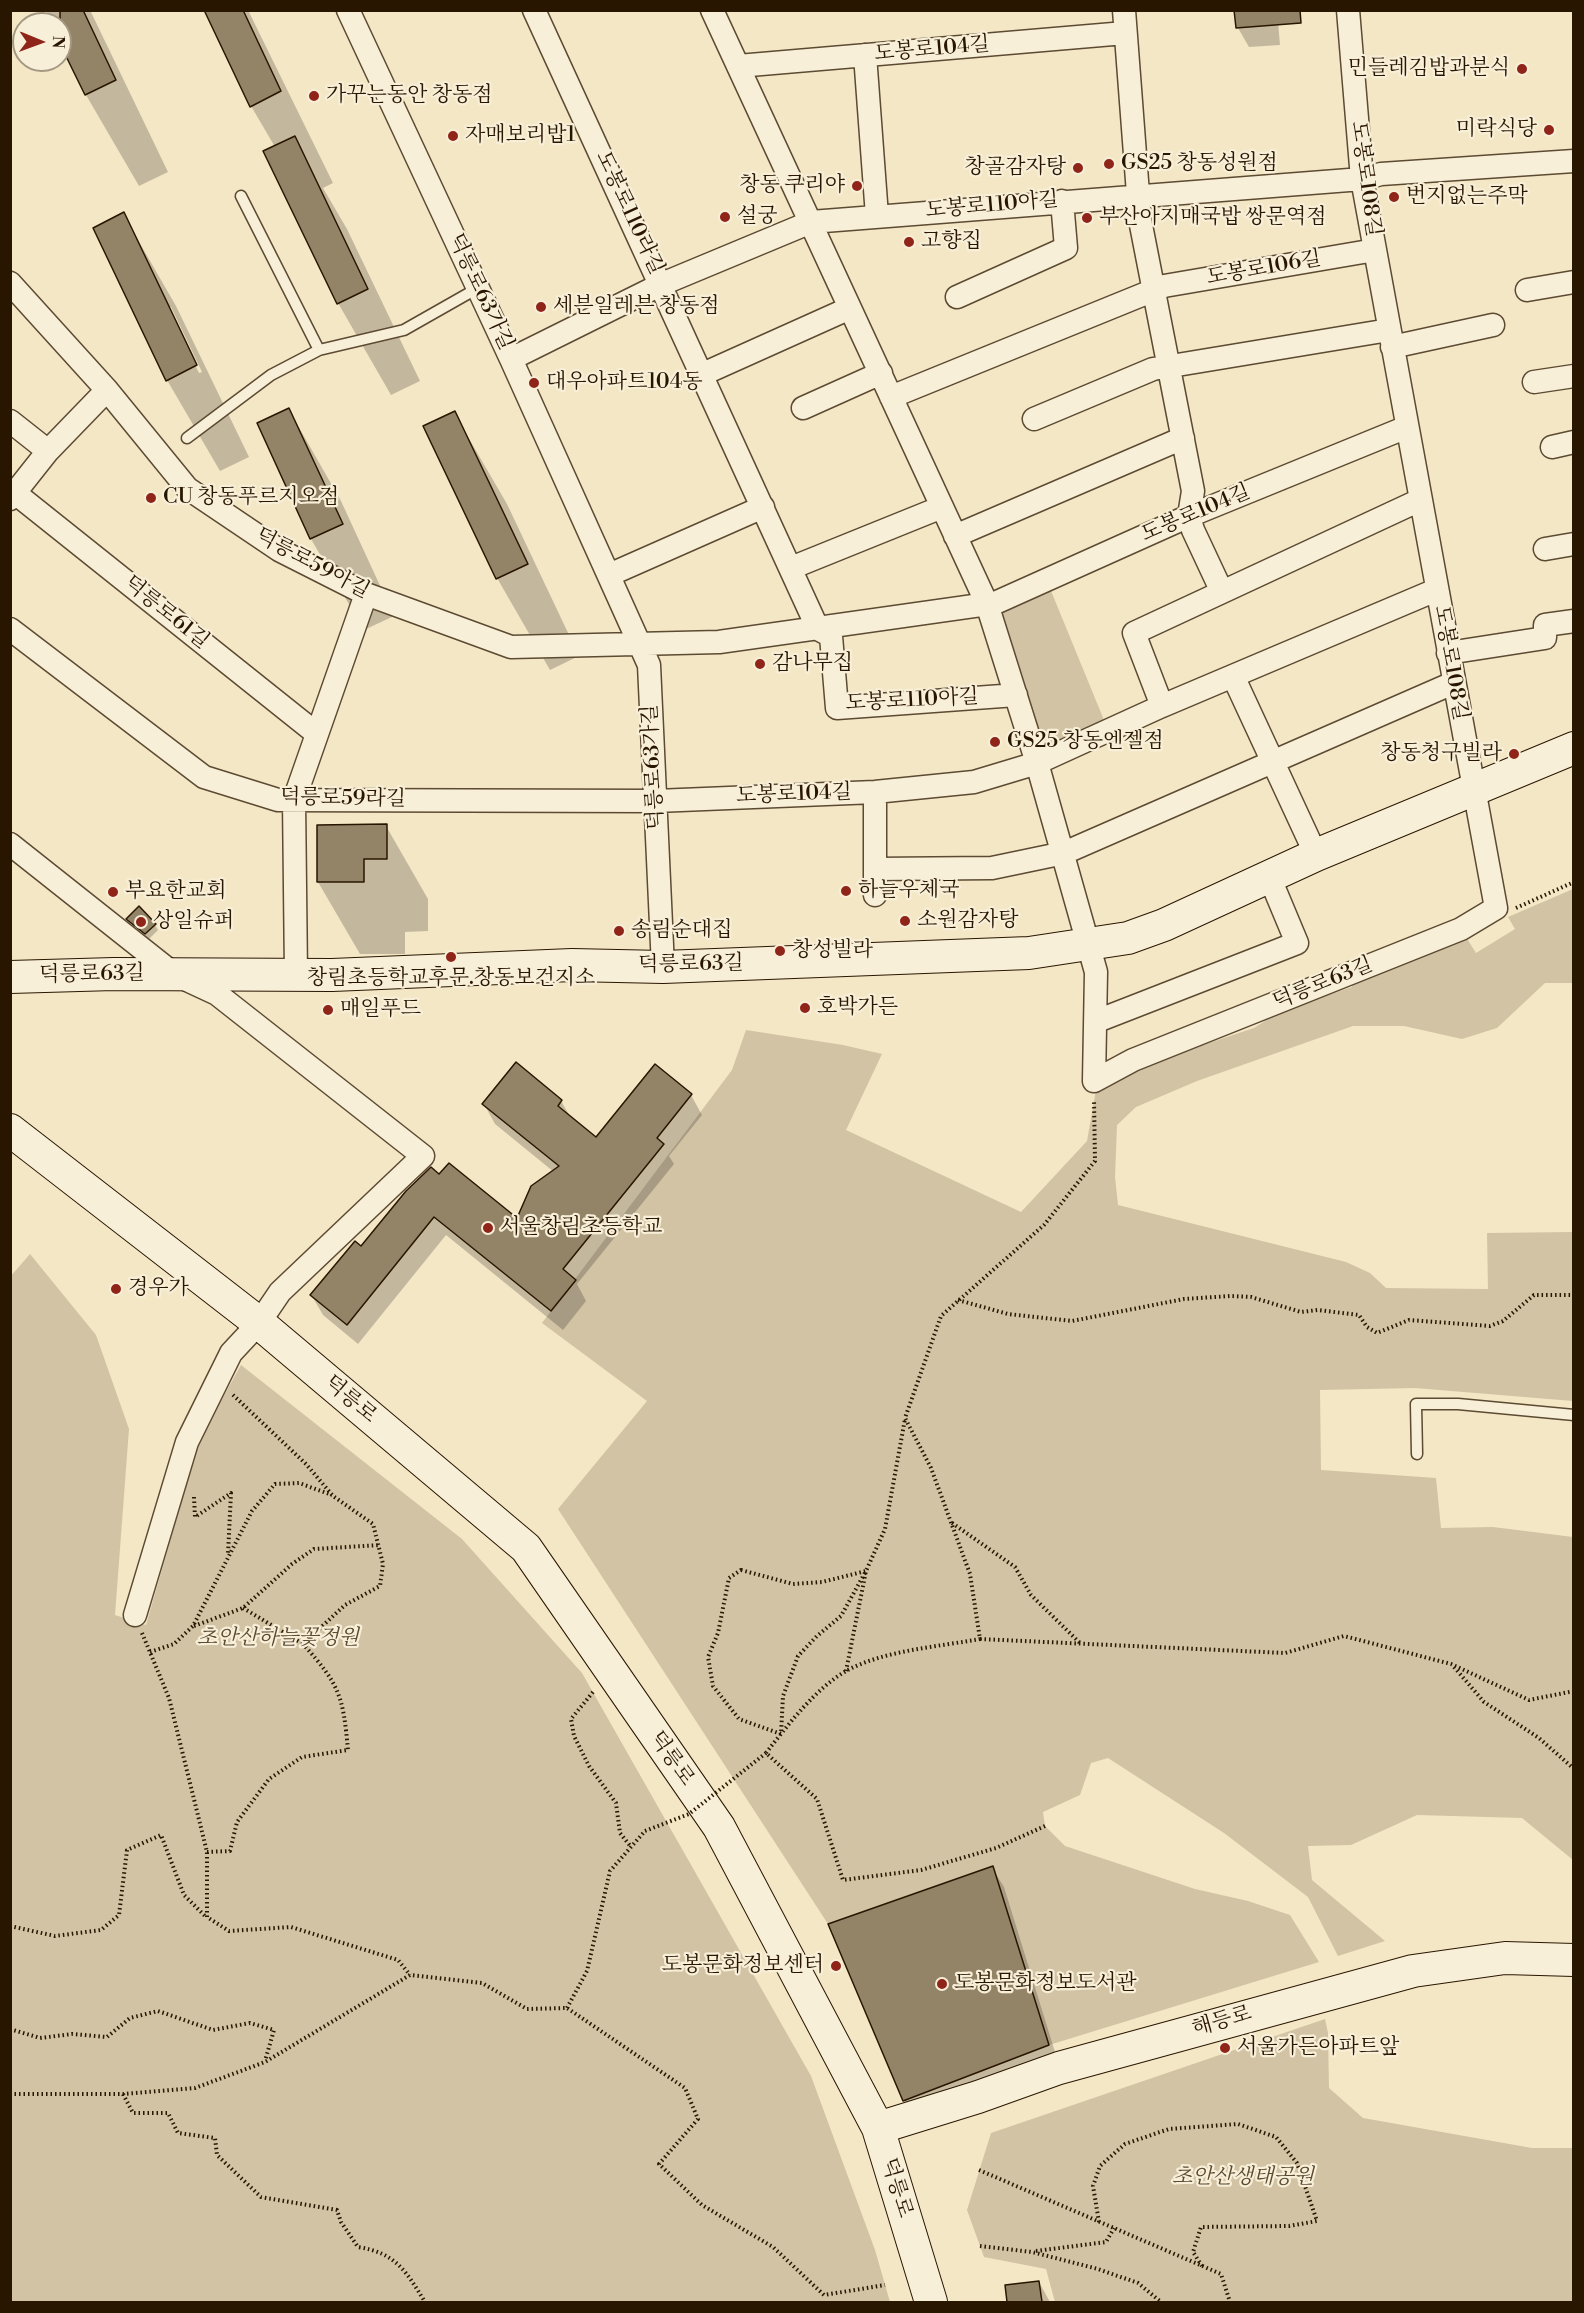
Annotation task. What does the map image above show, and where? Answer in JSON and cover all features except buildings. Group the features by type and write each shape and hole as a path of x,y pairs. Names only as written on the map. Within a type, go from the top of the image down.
{"main road":[{"name":"덕릉로63길","path":"10,977 174,974 296,975 496,970 572,965 663,967 1029,953 1128,938 1316,855 1574,748"},
{"name":"덕릉로","path":"10,1130 259,1323 526,1548 719,1827 878,2128 931,2302"},
{"name":"해등로","path":"878,2128 978,2097 1059,2068 1413,1971 1505,1958 1574,1960"}],"street":[{"name":"덕릉로63가길","path":"348,10 511,359 649,665 663,967"},
{"name":"도봉로110라길","path":"534,10 662,284"},
{"path":"712,10 987,604 1064,853 1086,944 1096,972 1097,1021 1094,1081"},
{"path":"1124,10 1140,220 1194,491 1189,516 1193,530 1222,592"},
{"name":"도봉로108길","path":"1348,10 1362,179 1473,790"},
{"name":"도봉로104길","path":"738,66 1125,33"},
{"path":"865,55 877,216"},
{"name":"도봉로110아길","path":"511,359 662,284 811,222 1138,194 1362,179 1381,174 1574,161"},
{"path":"957,297 1066,248 1062,201"},
{"name":"도봉로106길","path":"1154,291 1164,286 1375,250"},
{"path":"1527,290 1574,282"},
{"name":"덕릉로59아길","path":"10,283 107,390 187,488 279,550 366,594 511,647 640,644"},
{"name":"도봉로110아길","path":"662,284 818,629 831,636 837,708 1016,695"},
{"path":"891,397 1154,291"},
{"path":"703,374 850,308"},
{"path":"1034,419 1153,369 1493,325"},
{"path":"803,408 880,373"},
{"path":"1534,382 1574,376"},
{"name":"덕릉로61길","path":"107,390 48,451 13,496 317,734"},
{"path":"10,422 48,451"},
{"name":"도봉로104길","path":"640,644 718,642 996,603 1189,516 1407,427"},
{"path":"955,536 1183,438"},
{"path":"1162,705 1134,633 1420,500"},
{"path":"609,575 763,507"},
{"path":"790,568 942,507"},
{"path":"1545,549 1574,544"},
{"name":"도봉로104길","path":"656,801 875,792 974,782 1037,763 1162,705 1436,590"},
{"path":"296,975 294,800 366,594"},
{"path":"1448,653 1545,638 1545,625 1574,621"},
{"name":"덕릉로59라길","path":"10,629 204,777 278,800 656,801"},
{"path":"1233,676 1316,855"},
{"path":"875,869 992,868 1064,853 1272,760 1454,683"},
{"name":"덕릉로63길","path":"1094,1081 1133,1060 1461,929 1496,908 1473,790"},
{"path":"875,792 875,895"},
{"path":"10,844 174,974"},
{"path":"1097,1021 1297,943 1269,876"},
{"name":"덕릉로63길","path":"174,974 217,994 423,1156 280,1292 259,1323"},
{"path":"135,1616 188,1442 231,1353 259,1323"}],"lane":[{"path":"241,196 319,350"},
{"path":"187,438 271,375 319,350 404,330 478,288"},
{"path":"1417,1454 1416,1404 1528,1408 1574,1415"}],"path":[{"path":"781,1734 783,1696 798,1656 841,1616 866,1571 885,1529 905,1418 941,1316 1044,1225 1095,1161 1094,1081"},
{"path":"958,1300 1008,1314 1072,1321 1184,1299 1251,1297 1301,1312 1318,1310 1359,1315 1367,1327 1377,1333 1409,1320 1490,1326 1503,1321 1534,1295 1574,1294"},
{"path":"227,1389 306,1464 333,1496"},
{"path":"905,1418 931,1468 970,1574 980,1639"},
{"path":"150,1652 174,1644 193,1626 252,1511 275,1484 299,1483 333,1496 373,1524 380,1545 383,1564 380,1586 345,1605 303,1644"},
{"path":"194,1495 195,1517 231,1493 228,1555"},
{"path":"952,1523 1015,1567 1031,1595 1081,1644"},
{"path":"193,1626 243,1608 292,1564 314,1549 380,1545"},
{"path":"781,1734 739,1719 713,1686 708,1657 720,1625 729,1578 741,1570 793,1584 822,1582 866,1571"},
{"path":"846,1671 866,1571"},
{"path":"207,1852 230,1851 237,1822 269,1779 302,1757 348,1750 343,1704 328,1672 303,1644 243,1608"},
{"path":"135,1616 169,1698 207,1852 207,1917"},
{"path":"567,2008 586,1971 610,1871 645,1831 688,1814 766,1753 799,1711 846,1671 882,1658 980,1639 1285,1653 1344,1636 1451,1664 1529,1700 1574,1691"},
{"path":"1451,1664 1484,1702 1539,1738 1574,1769"},
{"path":"593,1692 571,1719 574,1736 589,1766 615,1803 620,1833 631,1847"},
{"path":"766,1753 817,1799 843,1880 921,1870 996,1848 1045,1826"},
{"path":"10,1926 55,1936 102,1930 119,1915 127,1850 161,1835 184,1895 207,1917 229,1931 291,1927 398,1959 410,1975"},
{"path":"10,2094 123,2094 195,2088 265,2062 410,1975 482,1983 527,2009 567,2008 685,2088 698,2119 659,2164 702,2205 773,2247 824,2295 885,2285"},
{"path":"10,2029 40,2038 72,2034 107,2037 130,2018 158,2011 213,2030 250,2023 274,2030 265,2062"},
{"path":"123,2094 133,2113 168,2113 178,2133 215,2138 217,2154 261,2197 337,2210 341,2222 358,2247 379,2250 405,2270 424,2302"},
{"path":"1099,2222 1093,2186 1100,2166 1125,2144 1169,2129 1238,2124 1276,2137 1297,2163 1317,2221 1289,2226 1201,2227 1193,2252 1202,2266"},
{"path":"979,2170 1221,2274 1230,2302"},
{"path":"1032,2252 1106,2242 1114,2228"},
{"path":"980,2246 1032,2252 1138,2283 1161,2302"}],"green space":[{"path":"1049,586 1106,725 1047,752 996,610"},
{"path":"1573,889 1573,983 1545,983 1497,1028 1462,1039 1404,1026 1353,1026 1197,1081 1136,1107 1117,1125 1115,1177 1118,1205 1346,1262 1370,1273 1386,1288 1488,1289 1487,1233 1573,1232 1573,1401 1415,1388 1320,1390 1321,1470 1436,1478 1441,1528 1493,1527 1573,1537 1573,1860 1522,1818 1417,1815 1351,1845 1308,1846 1312,1880 1385,1941 1338,1956 1308,1897 1224,1833 1108,1758 1091,1763 1080,1795 1043,1812 1045,1826 1065,1846 1195,1889 1248,1901 1290,1915 1319,1962 1049,2045 993,1867 828,1924 558,1509 647,1401 542,1323 732,1070 746,1030 843,1045 882,1054 846,1130 1021,1212 1087,1141 1096,1090 1134,1068 1254,1028 1282,1010 1352,987 1352,976 1461,929 1476,953 1515,929 1508,917"},
{"name":"초안산하늘꽃정원","path":"30,1254 96,1335 129,1429 115,1615 146,1625 199,1440 241,1365 462,1539 582,1673 811,2076 875,2250 890,2302 11,2302 10,1277"},
{"name":"초안산생태공원","path":"1325,2019 1328,2033 1329,2088 1363,2118 1532,2148 1573,2148 1573,2302 1055,2302 1046,2269 984,2257 967,2210 991,2133"}],"place":[{"name":"민들레김밥과분식","path":"1522,69"},
{"name":"가꾸는동안 창동점","path":"314,96"},
{"name":"미락식당","path":"1549,130"},
{"name":"자매보리밥1","path":"453,136"},
{"name":"GS25 창동성원점","path":"1109,164"},
{"name":"창골감자탕","path":"1078,168"},
{"name":"창동 쿠리야","path":"857,186"},
{"name":"번지없는주막","path":"1394,197"},
{"name":"설궁","path":"725,217"},
{"name":"부산아지매국밥 쌍문역점","path":"1087,218"},
{"name":"고향집","path":"909,242"},
{"name":"세븐일레븐 창동점","path":"541,307"},
{"name":"대우아파트104동","path":"534,383"},
{"name":"CU 창동푸르지오점","path":"151,498"},
{"name":"감나무집","path":"760,664"},
{"name":"GS25 창동엔젤점","path":"995,742"},
{"name":"창동청구빌라","path":"1514,754"},
{"name":"하늘우체국","path":"846,891"},
{"name":"부요한교회","path":"113,892"},
{"name":"소원감자탕","path":"905,921"},
{"name":"상일슈퍼","path":"141,922"},
{"name":"송림순대집","path":"619,931"},
{"name":"창성빌라","path":"780,951"},
{"name":"창림초등학교후문.창동보건지소","path":"451,957"},
{"name":"호박가든","path":"805,1008"},
{"name":"매일푸드","path":"328,1010"},
{"name":"서울창림초등학교","path":"488,1228"},
{"name":"경우가","path":"116,1289"},
{"name":"도봉문화정보센터","path":"836,1966"},
{"name":"도봉문화정보도서관","path":"942,1984"},
{"name":"서울가든아파트앞","path":"1225,2048"}]}
